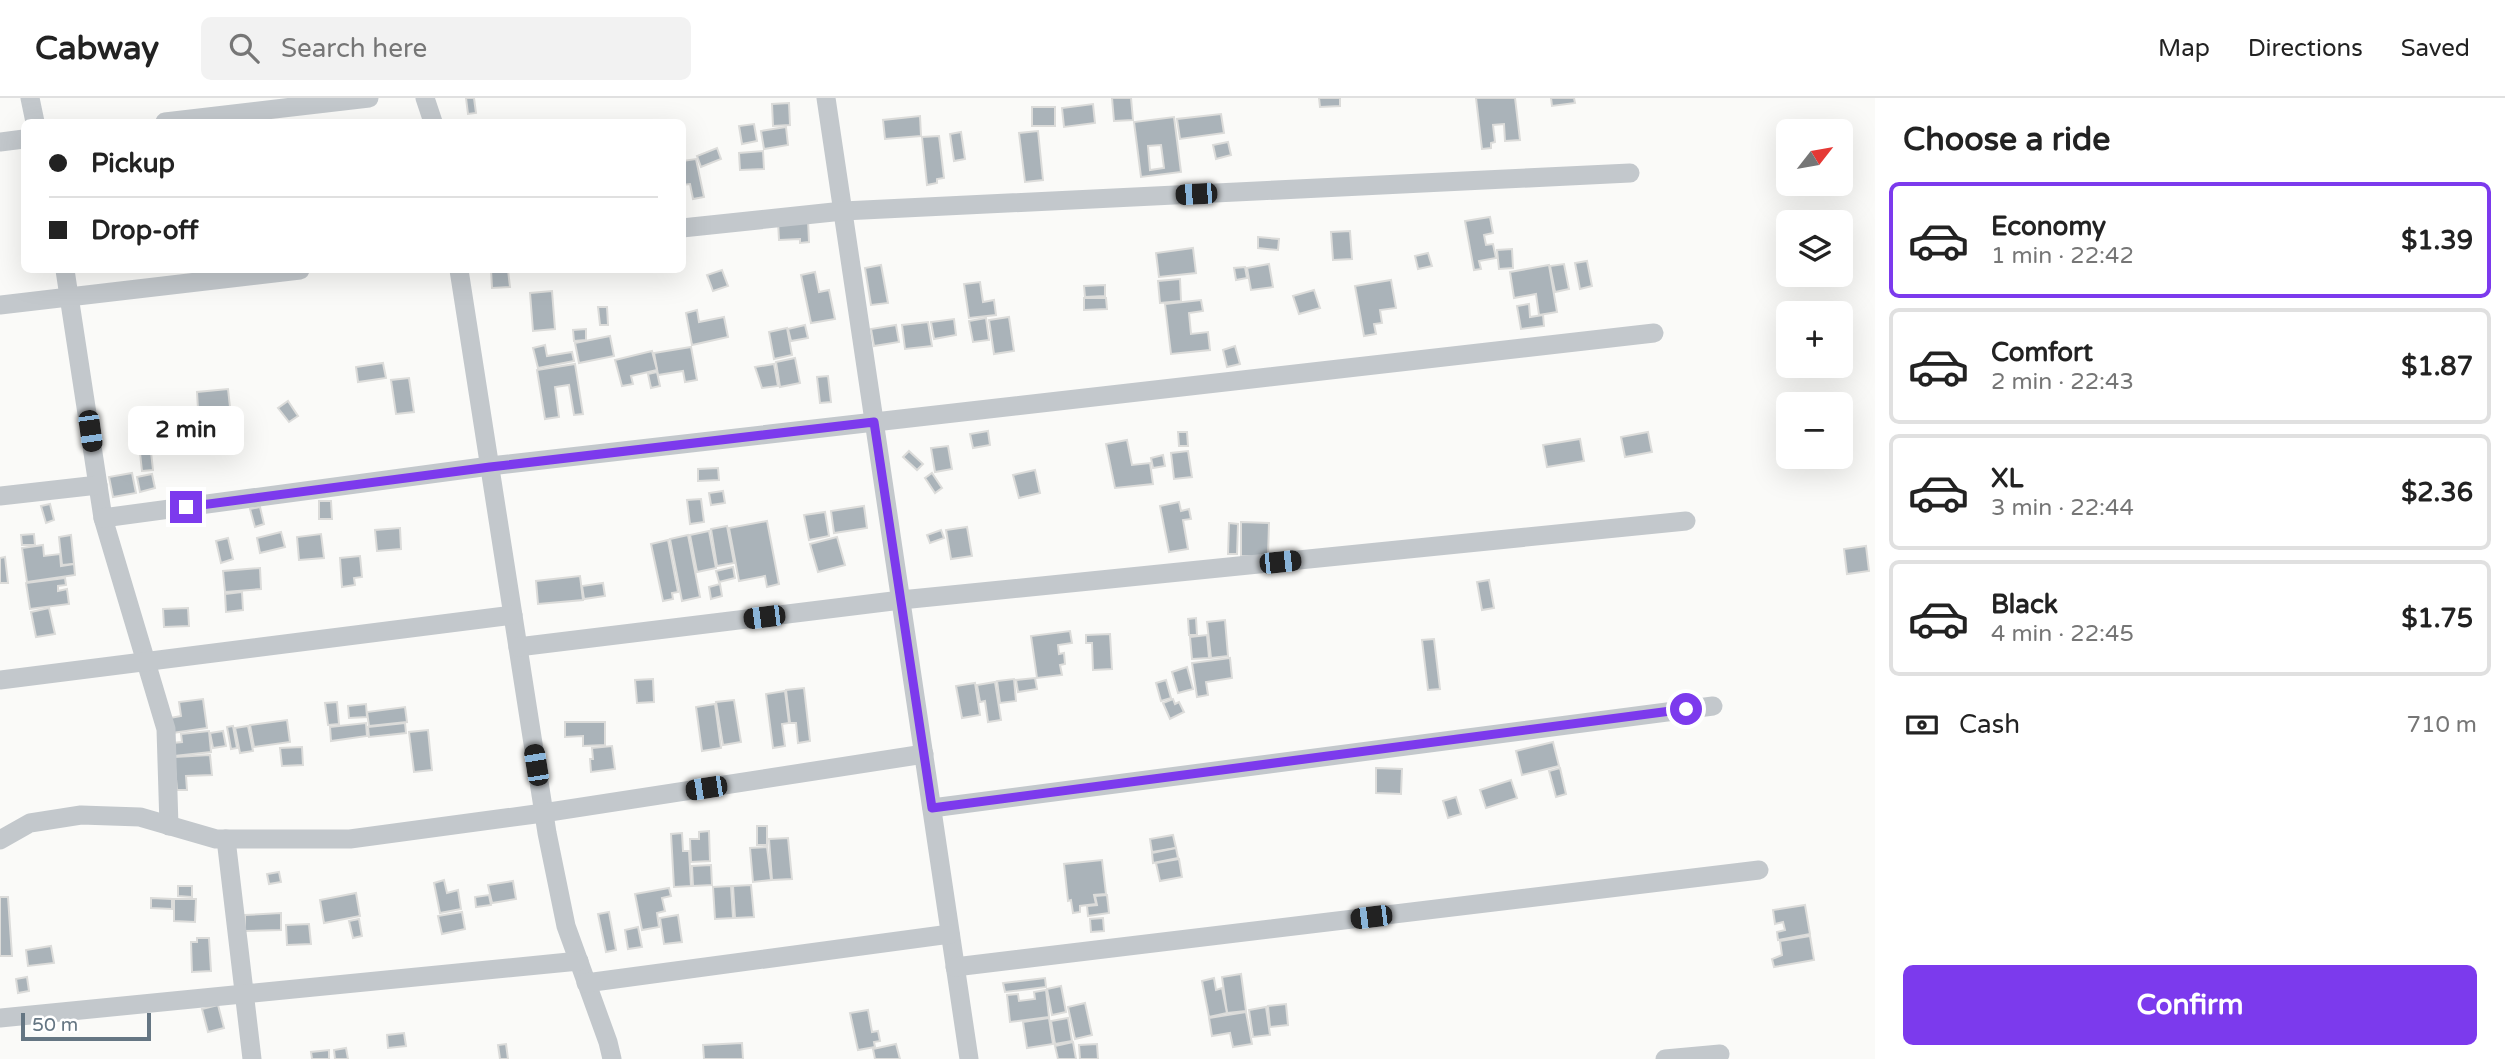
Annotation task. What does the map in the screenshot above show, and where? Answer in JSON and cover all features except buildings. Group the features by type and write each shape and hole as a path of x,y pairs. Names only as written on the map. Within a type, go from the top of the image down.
{"street":[{"path":"30,98 34,119"},
{"path":"190,119 369,98"},
{"path":"425,98 432,119"},
{"path":"826,98 969,1059"},
{"path":"0,142 21,139"},
{"path":"686,228 843,211 1630,173"},
{"path":"66,273 103,518 166,729 169,826"},
{"path":"0,305 273,273"},
{"path":"459,273 543,813 566,926 612,1059"},
{"path":"103,518 490,467 1654,334"},
{"path":"0,496 98,485"},
{"path":"518,647 901,600 1686,522"},
{"path":"0,680 513,615"},
{"path":"932,808 1713,706"},
{"path":"0,840 30,823 81,814 140,817 216,839 350,839 543,813 924,754"},
{"path":"226,839 252,1059"},
{"path":"955,967 1759,870"},
{"path":"586,984 950,934"},
{"path":"0,1018 579,961"},
{"path":"1665,1059 1720,1054"}],"route":[{"path":"186,507 490,467 874,422 932,808 1686,709"}]}
